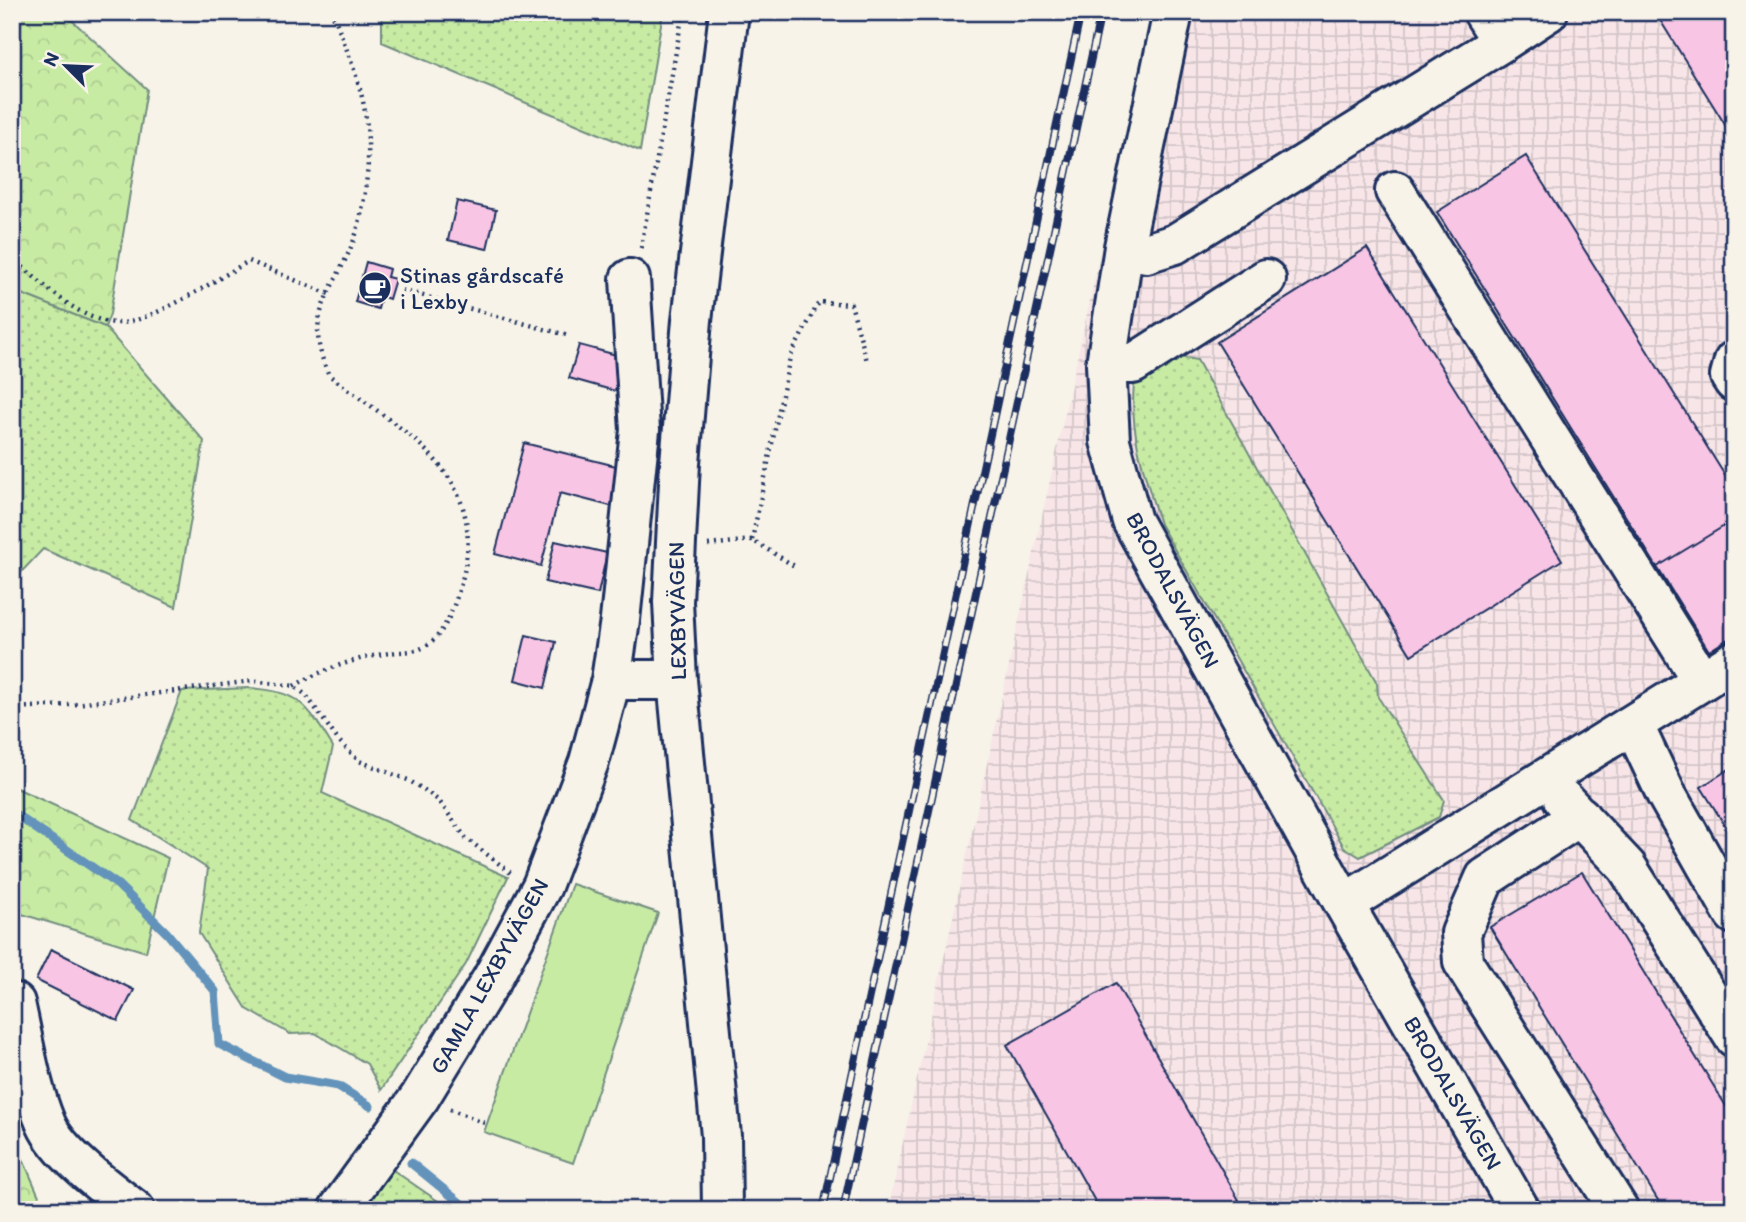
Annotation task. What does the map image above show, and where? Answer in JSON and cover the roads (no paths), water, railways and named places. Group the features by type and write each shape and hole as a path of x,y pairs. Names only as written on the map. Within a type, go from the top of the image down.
{"street":[{"name":"LEXBYVÄGEN","path":"722,1210 721,1136 677,680 673,602 692,320 729,12"},
{"name":"BRODALSVÄGEN","path":"1173,12 1124,247 1106,364 1110,441 1132,522 1344,904 1520,1210"},
{"path":"1124,247 1146,253 1175,244 1492,27 1548,12"},
{"path":"1344,904 1718,671 1395,191"},
{"name":"LEXBYVÄGEN","path":"611,680 640,430 630,279"},
{"path":"1106,364 1133,364 1266,279"},
{"path":"1734,361 1730,376 1734,382"},
{"path":"611,680 677,680"},
{"name":"GAMLA LEXBYVÄGEN","path":"338,1210 434,1075 492,979 542,886 589,762 611,680"},
{"path":"1633,724 1666,794 1734,914"},
{"path":"1549,776 1580,816 1628,867 1734,1037"},
{"path":"1580,816 1485,878 1461,933 1463,962 1619,1210"},
{"path":"15,1003 32,1078 47,1126 96,1180 135,1210"}],"waterway":[{"path":"12,812 118,885 167,933 215,991 219,1044 285,1077 338,1086 370,1106"},
{"path":"411,1163 469,1210"}],"railway":[{"path":"823,1210 1081,12"},
{"path":"843,1210 1101,12"}],"place":[{"name":"Stinas gårdscafé i Lexby","path":"375,288"}]}
